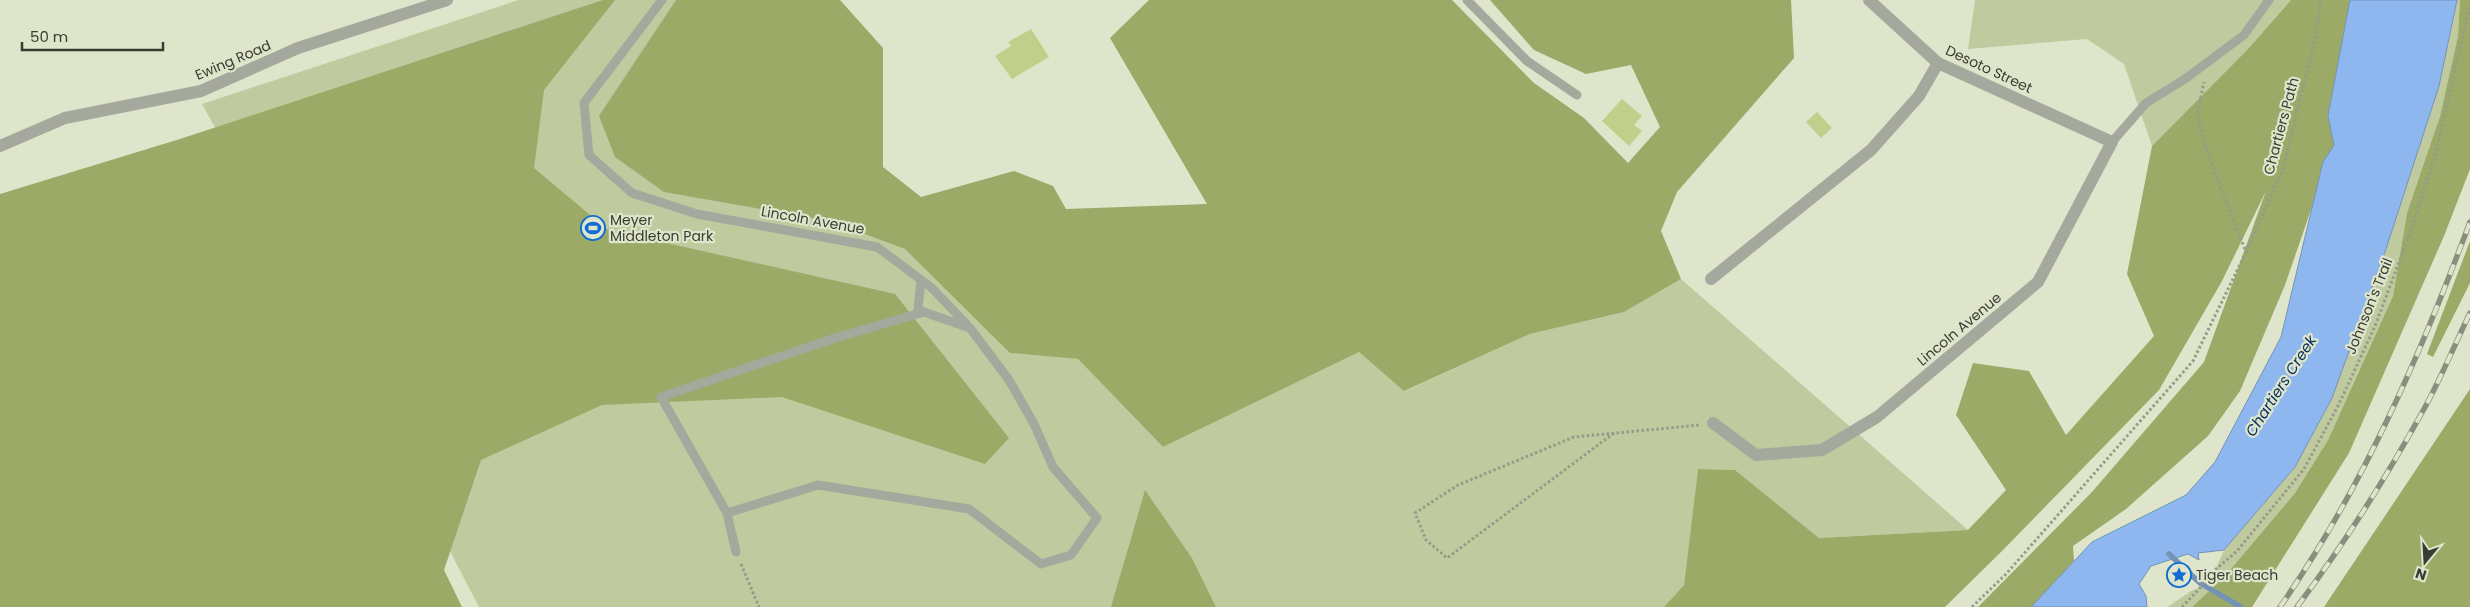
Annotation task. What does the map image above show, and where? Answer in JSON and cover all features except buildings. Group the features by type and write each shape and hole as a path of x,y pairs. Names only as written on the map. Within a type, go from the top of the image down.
{"street":[{"name":"Ewing Road","path":"0,146 65,118 201,91 298,48 447,0"},
{"name":"Desoto Street","path":"1869,0 1938,63 2112,142"},
{"path":"1711,279 1871,150 1919,96 1938,63"},
{"name":"Lincoln Avenue","path":"1713,423 1756,455 1822,450 1877,416 2038,282 2112,142"}],"lane":[{"name":"Lincoln Avenue","path":"662,0 584,103 589,155 632,193 697,214 877,247 932,288 970,328 1009,380 1034,424 1052,467 1097,518 1071,555 1041,564 969,509 818,485 728,513"},
{"path":"1467,0 1527,61 1577,95"},
{"path":"2112,142 2146,103 2208,62 2244,35 2269,0"},
{"path":"921,280 918,310 970,328"},
{"path":"736,552 728,513 661,397 835,338 924,312"}],"path":[{"name":"Chartiers Path","path":"1972,607 2006,574 2193,361 2246,252 2283,169 2315,39 2321,0"},
{"name":"Johnson's Trail","path":"2182,607 2200,588 2208,576 2237,551 2304,469 2339,404 2376,326 2409,236 2435,156 2470,4"},
{"path":"2208,62 2197,115 2207,152 2246,252"},
{"path":"1614,433 1447,558 1426,540 1415,513 1458,485 1574,436 1713,423"},
{"path":"736,552 760,607"}],"green space":[{"name":"Meyer Middleton Park","path":"519,0 737,0 1010,353 1078,359 1163,447 1359,352 1405,391 1530,334 1624,312 1681,279 1968,530 1819,538 1735,470 1698,469 1684,585 1664,607 1216,607 1192,558 1145,491 1128,548 1136,607 479,607 438,528 202,104"},
{"path":"603,0 615,0 544,90 534,168 608,230 895,294 1009,438 985,464 782,397 602,405 481,460 444,570 462,607 0,607 0,194 180,139"},
{"path":"676,0 840,0 883,48 883,167 921,197 1014,171 1053,186 1066,209 1207,204 1110,38 1149,0 1452,0 1534,83 1584,118 1628,163 1660,127 1631,65 1586,74 1534,50 1490,0 1791,0 1794,58 1677,192 1661,231 1681,279 1624,312 1530,334 1404,391 1359,352 1163,447 1078,359 1010,353 905,249 830,221 664,192 615,157 599,116"},
{"path":"1975,0 2291,0 2248,49 2152,146 2124,64 2087,39 1968,49"},
{"path":"2291,0 2350,0 2328,116 2334,145 2323,162 2313,204 2285,285 2240,391 2208,436 2126,509 2073,546 2074,561 2031,607 1978,607 2092,492 2204,362 2266,191 2222,281 2159,390 1945,607 1664,607 1684,585 1698,469 1735,470 1819,538 1968,530 2006,490 1956,415 1973,363 2029,371 2066,435 2154,336 2127,274 2152,146 2248,49"},
{"path":"2457,0 2460,0 2458,36 2440,116 2407,213 2393,296 2328,440 2295,493 2225,576 2192,607 2167,607 2193,590 2209,584 2224,550 2295,467 2332,398 2386,249 2439,86"},
{"path":"2460,0 2470,0 2470,169 2444,236 2349,453 2252,607 2192,607 2225,576 2295,493 2328,440 2393,296 2407,213 2440,116 2458,36"},
{"path":"2470,241 2470,283 2433,357 2427,354"},
{"path":"2470,389 2470,607 2324,607"},
{"path":"1145,490 1192,558 1216,607 1111,607"}],"water":[{"name":"Chartiers Creek","path":"2350,0 2457,0 2439,86 2386,249 2332,398 2295,467 2224,550 2198,553 2199,560 2188,554 2151,566 2139,584 2146,596 2147,607 2031,607 2092,542 2186,495 2215,462 2281,337 2323,162 2334,145 2328,116"}],"waterway":[{"path":"2169,554 2200,583 2241,607"}],"railway":[{"path":"2280,607 2310,562 2363,469 2410,372 2470,222"},
{"path":"2297,607 2348,535 2410,435 2470,313"}],"place":[{"name":"Meyer Middleton Park","path":"593,228"},
{"name":"Tiger Beach","path":"2179,575"}]}
